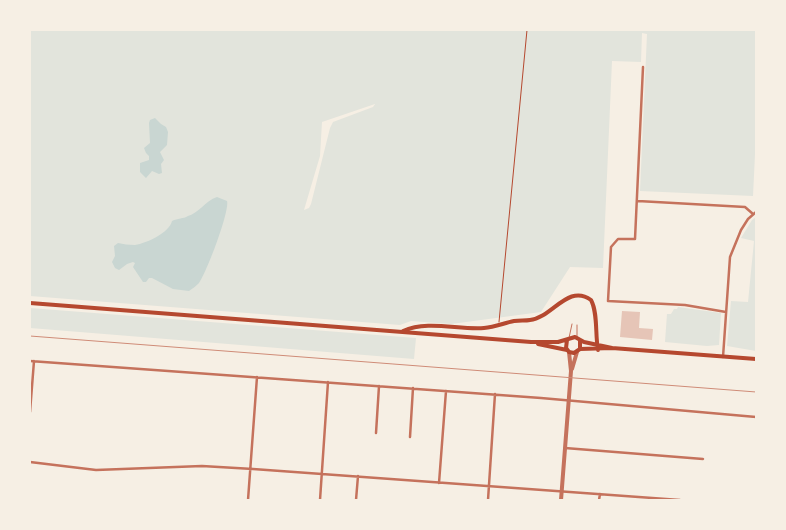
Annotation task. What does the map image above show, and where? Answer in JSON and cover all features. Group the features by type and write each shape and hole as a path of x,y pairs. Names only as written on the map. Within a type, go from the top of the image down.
{"main road":[{"path":"401,332 418,326 459,328 498,326 514,321 536,319 548,313 566,298 582,296 589,298 595,307 598,350"},
{"path":"30,303 531,342 568,340 573,337 612,348 756,360"},
{"path":"568,340 566,346 568,351"},
{"path":"578,351 579,340"},
{"path":"531,342 568,351 612,348"}],"street":[{"path":"642,67 635,239 618,239 613,243 611,248 608,301 686,305 726,312"},
{"path":"638,201 745,207 754,213 740,230 730,257 723,357"},
{"path":"561,500 571,371 568,351"},
{"path":"571,371 578,351"},
{"path":"30,412 32,361 495,394 756,417"},
{"path":"248,500 257,376"},
{"path":"320,500 328,382"},
{"path":"376,433 379,386"},
{"path":"410,437 413,388"},
{"path":"439,483 446,391"},
{"path":"488,500 495,394"},
{"path":"565,448 702,459"},
{"path":"30,462 96,470 202,466 680,500"},
{"path":"356,500 358,476"},
{"path":"599,500 600,494"}],"lane":[{"path":"568,340 572,324"},
{"path":"578,325 579,340"}],"path":[{"path":"498,326 527,30"}],"shaded area":[{"path":"30,30 756,30 756,134 753,196 640,191 647,34 642,33 641,62 612,61 603,268 570,267 541,312 451,324 411,321 400,325 30,296","holes":["375,104 373,107 333,122 311,204 309,208 304,210 320,156 322,122"]},
{"path":"155,118 166,127 168,132 167,145 160,152 164,160 161,164 162,173 159,174 152,171 146,178 140,172 140,163 149,160 149,156 144,148 150,143 150,120"},
{"path":"217,197 227,201 225,217 207,268 199,283 189,291 173,289 152,278 143,282 133,267 135,263 133,262 119,270 115,268 112,262 115,256 114,246 118,243 135,245 151,240 167,230 172,221 192,214"},
{"path":"756,217 756,351 727,346 731,301 748,302 754,241 741,238 752,220"},
{"path":"678,307 721,313 719,345 707,346 665,342 667,314 671,314"},
{"path":"30,308 416,338 414,359 30,328"}],"building":[{"path":"622,311 640,312 639,328 653,329 652,340 620,337"}],"railway":[{"path":"30,336 756,392"}]}
